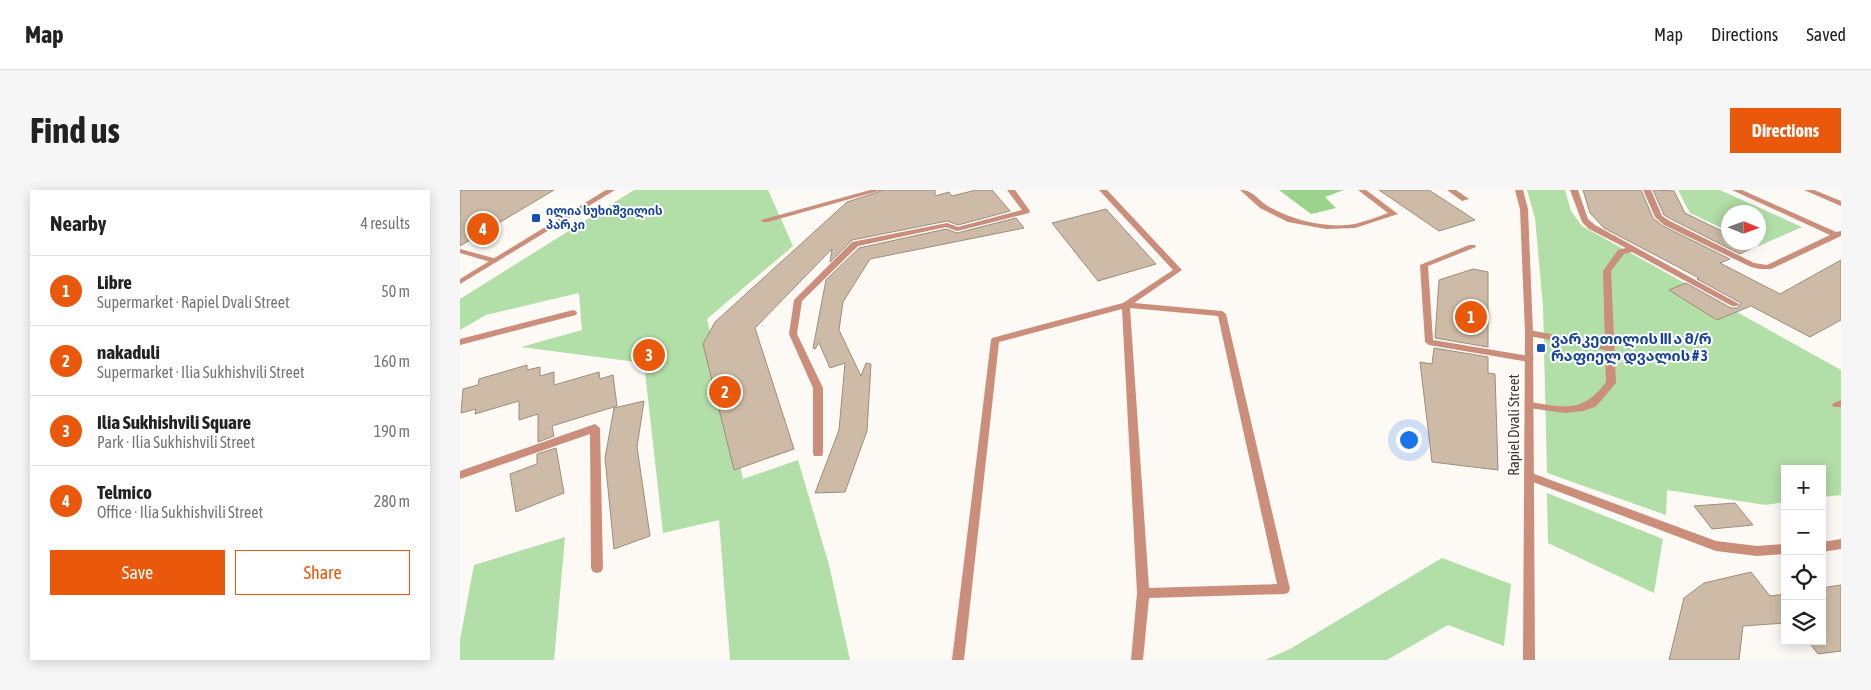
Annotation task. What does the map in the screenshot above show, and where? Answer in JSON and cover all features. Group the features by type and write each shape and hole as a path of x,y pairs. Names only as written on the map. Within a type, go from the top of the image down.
{"street":[{"path":"460,282 611,190"},
{"path":"765,220 876,190"},
{"path":"818,453 818,388 793,334 798,300 855,244 947,225 957,229 1026,211 1010,190"},
{"path":"958,660 995,340 1126,305 1178,270 1103,190"},
{"path":"1244,190 1263,206 1291,220 1326,227 1355,226 1394,214 1362,190"},
{"path":"1452,190 1465,199"},
{"name":"Rapiel Dvali Street","path":"1519,190 1524,209 1526,233 1529,333 1529,660"},
{"path":"1574,190 1585,220 1592,227 1735,304"},
{"path":"1647,190 1659,217 1667,224 1751,265 1768,266 1839,234"},
{"path":"1736,190 1839,234"},
{"path":"1808,190 1841,204"},
{"path":"1472,247 1424,265 1430,342 1529,359"},
{"path":"1529,405 1558,410 1583,407 1597,400 1611,383 1607,271 1621,252 1633,249"},
{"path":"460,251 494,261"},
{"path":"1126,305 1222,314 1284,588 1143,593"},
{"path":"1126,305 1143,593 1137,660"},
{"path":"460,342 573,313"},
{"path":"1529,333 1610,348"},
{"path":"460,474 596,428 597,568"},
{"path":"1529,476 1716,546 1757,551 1781,549"},
{"path":"1826,546 1841,544"}],"green space":[{"path":"634,190 768,190 793,246 707,319 743,479 798,460 829,565 850,660 730,660 719,520 663,533 644,363 521,347 582,330 579,293 486,315 460,330 460,299"},
{"path":"1279,190 1344,190 1325,197 1336,208 1311,214"},
{"path":"1527,190 1565,190 1571,211 1582,226 1841,370 1841,495 1826,497 1826,465 1781,465 1781,503 1766,505 1667,490 1666,515 1547,473 1543,306 1535,218"},
{"path":"1678,190 1720,190 1753,205 1721,205 1721,228 1690,213"},
{"path":"1766,211 1802,227 1766,243"},
{"path":"1547,493 1663,539 1654,593 1548,543"},
{"path":"565,537 554,660 460,660 460,640 474,565"},
{"path":"1442,558 1511,584 1504,646 1448,625 1387,660 1265,660 1290,649"}],"building":[{"path":"460,190 554,190 460,246"},
{"path":"884,190 935,190 935,196 949,192 952,196 976,190 992,190 1010,211 958,225 947,221 852,240 830,262 832,249 755,328 794,449 734,470 703,344 715,322 847,202"},
{"path":"1379,190 1429,190 1475,220 1439,231"},
{"path":"1583,190 1641,190 1653,218 1663,226 1730,259 1720,263 1780,294 1841,260 1841,320 1810,337 1751,306 1717,320 1669,290 1686,283 1731,308 1738,308 1741,303 1697,279 1699,278 1604,228 1590,213"},
{"path":"1653,190 1674,191 1685,213 1721,231 1721,244 1671,219 1664,215"},
{"path":"1106,209 1156,264 1098,281 1052,223"},
{"path":"1016,218 1024,228 870,259 843,302 839,330 861,376 866,363 871,364 867,431 845,492 815,493 839,430 845,363 830,368 819,343 815,349 813,348 826,280 859,248 946,229 957,233"},
{"path":"1732,250 1748,250 1740,254"},
{"path":"1473,269 1488,272 1488,347 1435,338 1439,280"},
{"path":"1434,348 1488,357 1488,373 1495,374 1498,470 1432,462 1420,362 1432,364"},
{"path":"527,365 527,370 540,367 540,376 554,372 554,385 599,372 600,379 613,375 617,406 552,426 554,436 538,442 538,414 519,420 519,401 475,414 476,409 461,413 463,389 478,385 479,379"},
{"path":"644,401 637,447 650,536 614,549 605,458 614,408"},
{"path":"556,448 564,493 516,512 510,474 537,464 537,454"},
{"path":"1735,503 1753,525 1712,529 1694,506"},
{"path":"1751,572 1770,596 1781,595 1781,623 1743,626 1739,660 1669,660 1684,598 1704,583"},
{"path":"1841,585 1841,651 1818,654 1811,645 1826,645 1826,587"}],"place":[{"name":"ილია სუხიშვილის პარკი","path":"536,218"},
{"name":"Telmico","path":"483,229"},
{"name":"Libre","path":"1471,317"},
{"name":"ვარკეთილის III ა მ/რ რაფიელ დვალის # 3","path":"1541,348"},
{"name":"Ilia Sukhishvili Square","path":"649,355"},
{"name":"nakaduli","path":"725,392"}]}
